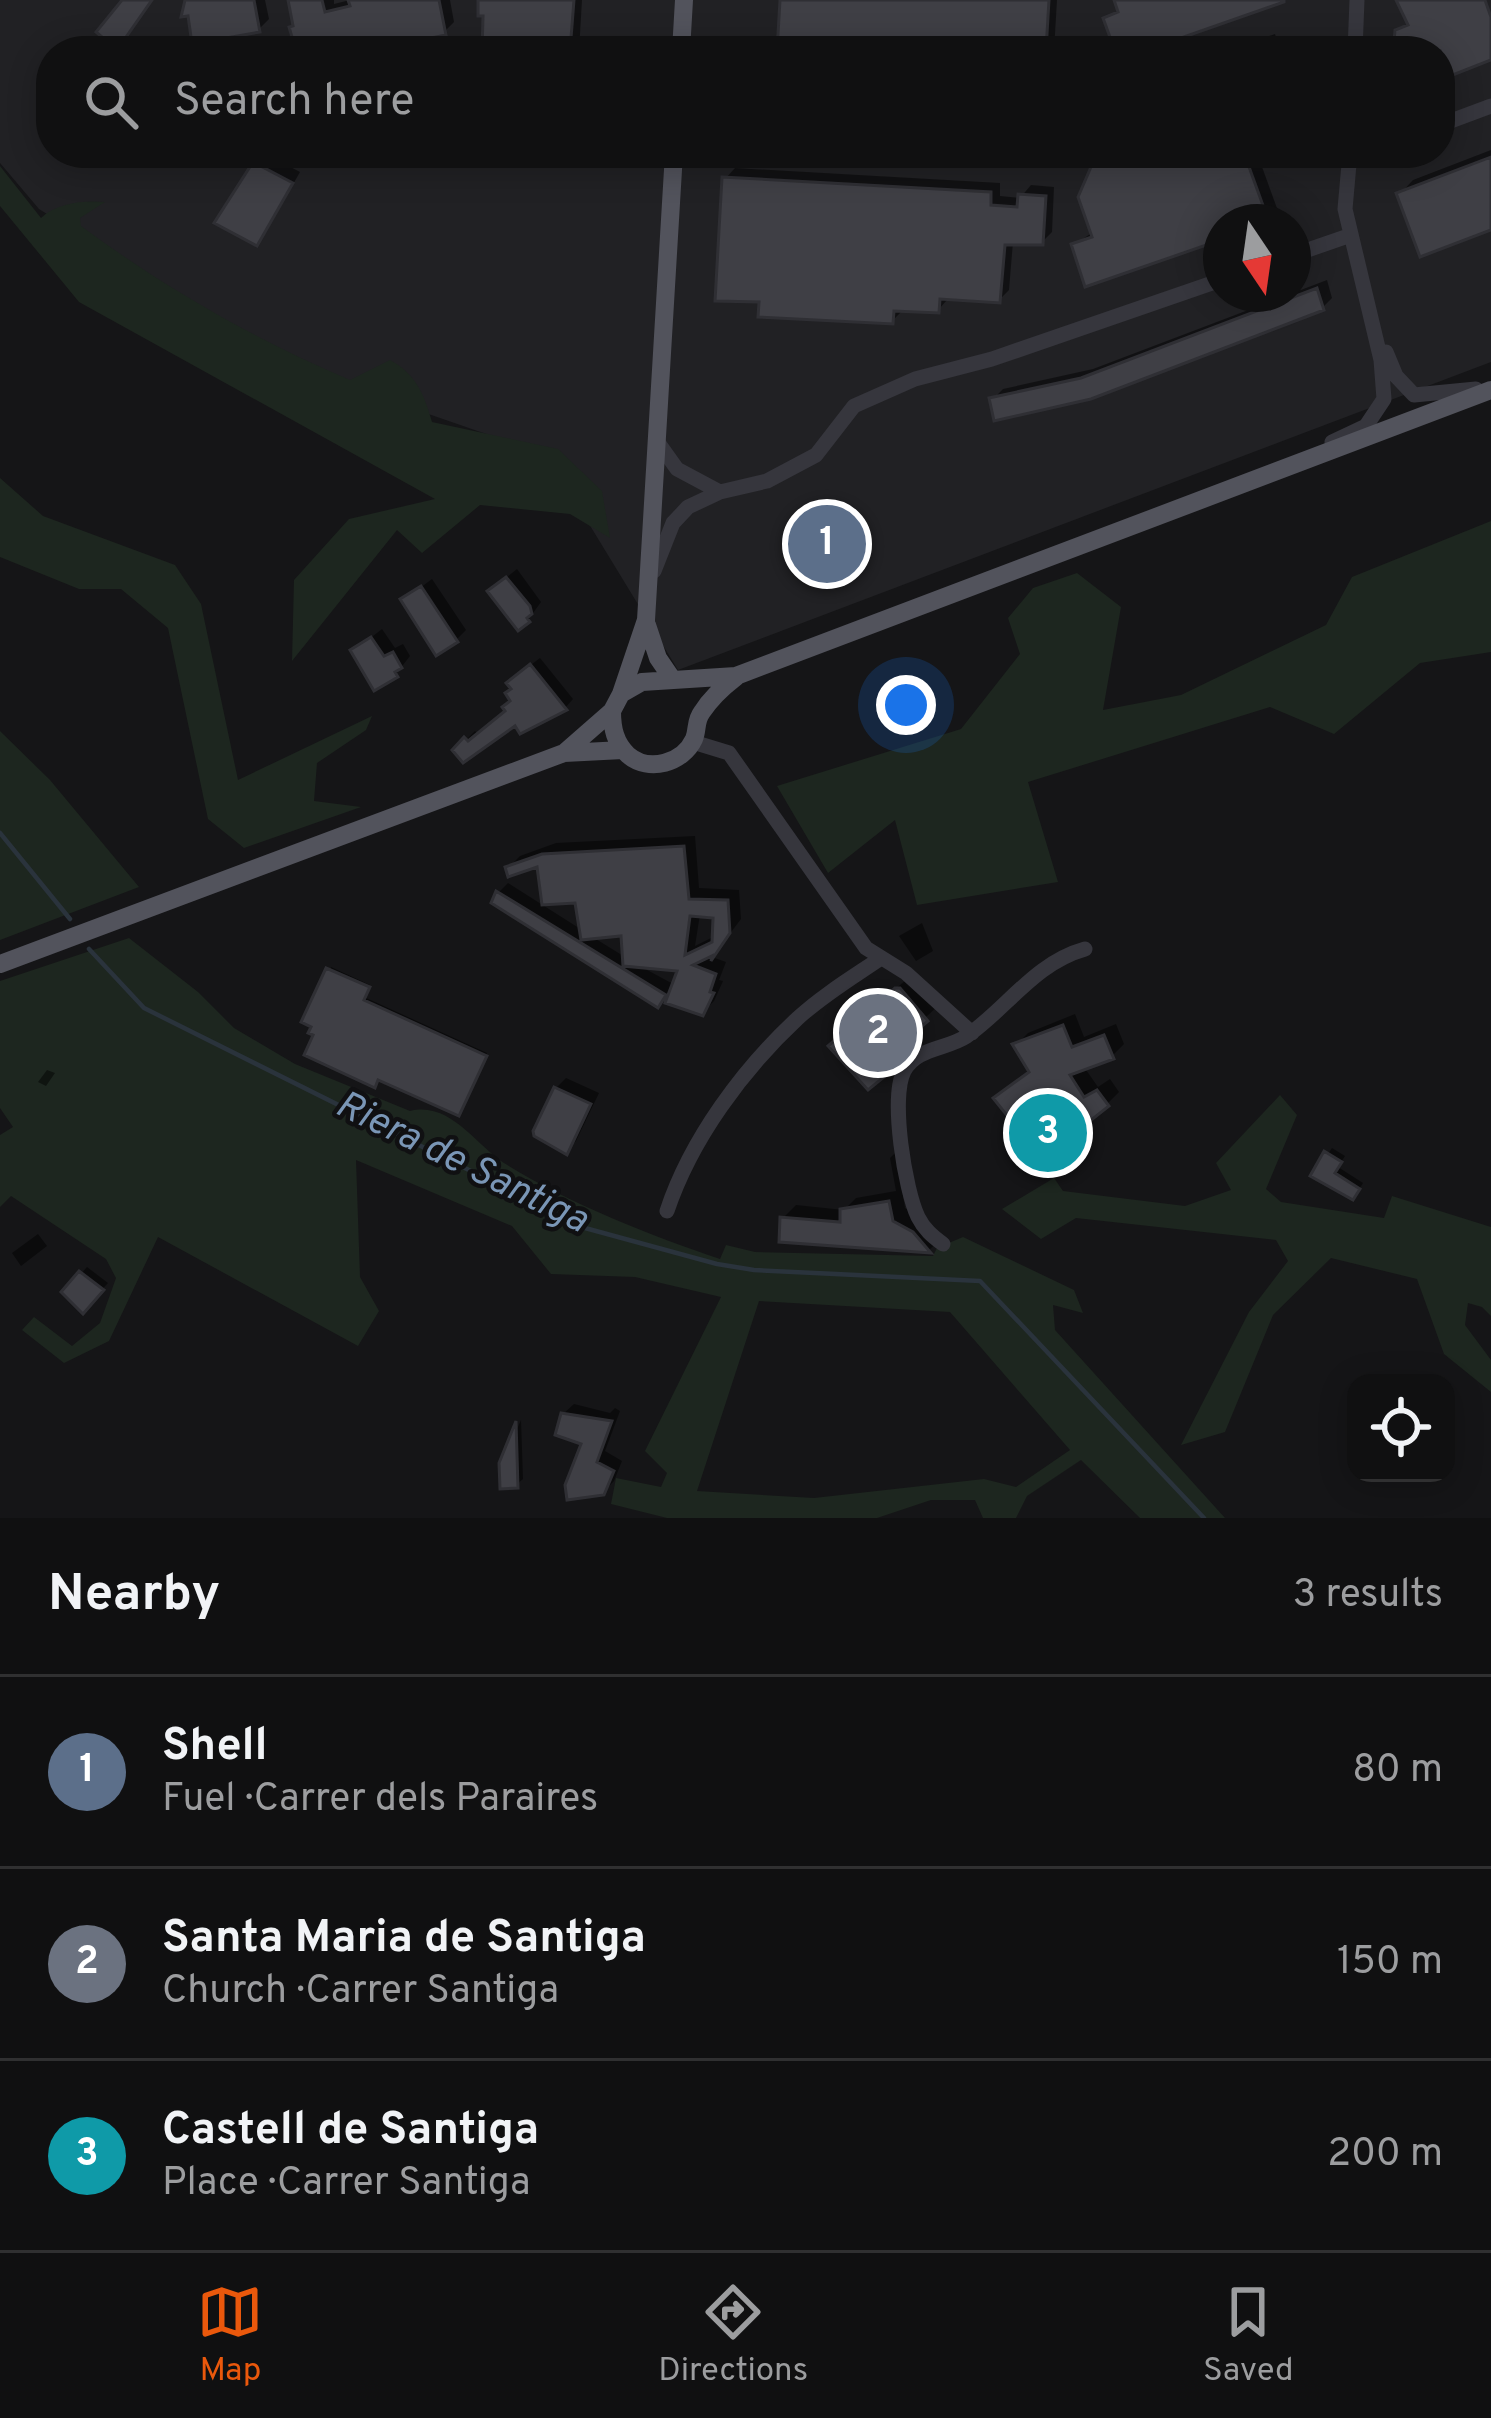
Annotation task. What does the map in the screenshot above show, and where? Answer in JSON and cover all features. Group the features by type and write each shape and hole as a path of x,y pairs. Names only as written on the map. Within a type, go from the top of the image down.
{"main road":[{"path":"682,36 684,0"},
{"path":"673,168 646,620 617,702 614,734 636,760 667,763 693,742 697,719 736,676"},
{"path":"564,753 642,682 736,676 1491,388"},
{"path":"646,620 658,658 686,693 697,719"},
{"path":"0,964 564,753 623,750"}],"street":[{"path":"1356,36 1358,0"},
{"path":"1455,119 1491,106"},
{"path":"1280,469 1366,426 1384,399 1381,360 1345,209 1353,168"},
{"path":"1311,249 1352,235"},
{"path":"647,594 673,523 688,507 720,492 767,481 816,455 854,406 915,379 992,359 1203,286"},
{"path":"1368,305 1396,376 1414,395 1491,388"},
{"path":"657,441 677,469 720,492"},
{"path":"693,742 729,753 866,947 907,973 972,1033"},
{"path":"943,1244 928,1233 914,1204 896,1101 899,1082 910,1061 972,1033 1046,965 1085,949"},
{"path":"667,1210 695,1148 796,1019 881,958"}],"shaded area":[{"path":"0,0 1491,0 1491,362 678,670 547,455 290,366 39,209 0,163"},
{"path":"0,166 41,218 71,204 105,202 80,218 81,226 245,330 350,380 390,360 418,386 432,422 558,449 602,491 610,538 570,514 480,505 422,553 397,530 292,661 294,580 349,519 435,499 79,302 0,206"},
{"path":"0,478 43,516 175,565 201,604 238,780 372,716 366,730 317,763 314,801 361,807 244,848 208,819 168,628 121,589 79,589 0,557"},
{"path":"1491,521 1491,652 1420,663 1334,734 1270,707 1028,782 1058,882 917,905 895,820 828,873 777,786 961,729 1020,654 1008,618 1033,588 1077,573 1121,607 1103,710 1181,695 1326,625 1352,577"},
{"path":"0,731 50,780 139,887 0,940"},
{"path":"129,938 198,992 234,1028 295,1064 410,1111 438,1112 504,1163 555,1192 720,1259 726,1245 755,1252 933,1256 937,1248 963,1237 1074,1290 1083,1313 1053,1305 1055,1330 1225,1518 1140,1518 1081,1460 1027,1496 1016,1518 983,1518 975,1500 931,1500 877,1518 667,1518 611,1504 616,1478 661,1487 667,1473 645,1451 721,1297 635,1277 551,1274 512,1226 356,1160 360,1277 379,1311 358,1346 158,1237 109,1341 64,1363 22,1330 34,1317 72,1346 100,1323 116,1278 106,1259 11,1196 0,1207 0,1135 13,1127 0,1108 0,981","holes":["759,1301 950,1312 1070,1450 1016,1487 984,1479 814,1498 697,1491"]},
{"path":"1280,1095 1297,1115 1266,1189 1281,1202 1384,1218 1392,1196 1491,1227 1491,1316 1468,1303 1465,1325 1491,1360 1491,1392 1444,1354 1417,1279 1331,1258 1273,1315 1225,1432 1181,1445 1249,1312 1288,1261 1276,1240 1076,1218 1041,1239 1002,1209 1054,1178 1063,1191 1185,1206 1231,1190 1216,1163"}],"building":[{"path":"122,0 152,0 127,36 96,32"},
{"path":"185,0 254,0 260,32 191,36 188,16 181,17"},
{"path":"288,0 322,0 325,12 350,6 348,0 439,0 446,35 292,36 289,27 293,26"},
{"path":"478,0 574,0 571,36 482,36 483,16 478,16"},
{"path":"780,0 1049,0 1047,36 778,36"},
{"path":"1114,0 1284,0 1187,36 1110,36 1103,18 1118,12"},
{"path":"1396,0 1485,0 1491,17 1491,60 1455,74 1455,36 1394,36 1395,30 1408,25"},
{"path":"1491,157 1491,230 1420,257 1396,193"},
{"path":"249,168 264,168 293,183 257,246 214,223"},
{"path":"1091,168 1249,168 1262,204 1203,204 1203,246 1085,287 1071,244 1092,237 1078,197"},
{"path":"722,177 991,192 991,205 1017,207 1018,194 1046,196 1043,245 1005,245 1000,303 940,299 939,313 894,311 893,324 758,317 759,302 715,301"},
{"path":"1317,288 1324,310 1091,399 994,421 989,398 1081,378 1254,312 1311,312 1311,290"},
{"path":"506,577 532,614 518,631 487,591"},
{"path":"421,586 458,642 436,656 400,599"},
{"path":"371,637 384,656 393,652 402,668 395,672 398,677 374,691 350,650"},
{"path":"530,664 567,710 520,734 515,726 463,763 452,750 505,711 502,707 510,701 505,693 511,689 506,683"},
{"path":"684,846 689,899 728,900 730,933 711,961 712,956 693,965 716,974 710,992 714,993 703,1016 665,1003 677,971 623,966 621,936 581,940 575,903 542,905 537,867 508,877 505,867 542,854","holes":["690,916 713,918 712,942 685,955"]},
{"path":"496,891 666,995 658,1008 491,903"},
{"path":"326,968 370,987 364,1000 487,1056 459,1116 378,1080 375,1088 304,1055 313,1035 308,1033 311,1027 301,1022"},
{"path":"895,988 928,1021 876,1066 884,1077 868,1090 828,1046"},
{"path":"1063,1025 1072,1047 1104,1035 1114,1059 1070,1075 1084,1097 1097,1090 1109,1106 1042,1159 993,1098 1029,1072 1012,1044"},
{"path":"554,1087 591,1104 567,1155 533,1131"},
{"path":"1324,1151 1342,1162 1335,1173 1360,1189 1353,1200 1310,1176"},
{"path":"889,1201 893,1221 913,1232 931,1253 779,1242 780,1217 840,1222 840,1209"},
{"path":"79,1271 104,1290 83,1314 61,1292"},
{"path":"561,1413 612,1421 597,1462 614,1471 604,1495 567,1500 565,1485 581,1444 555,1435"},
{"path":"516,1421 518,1488 500,1489 499,1463"}],"waterway":[{"name":"Riera de Santiga","path":"0,833 70,919"},
{"name":"Riera de Santiga","path":"89,949 144,1008 585,1228 754,1270 980,1281 1204,1518"}],"place":[{"name":"Shell","path":"827,544"},
{"name":"Santa Maria de Santiga","path":"878,1033"},
{"name":"Castell de Santiga","path":"1048,1133"}]}
